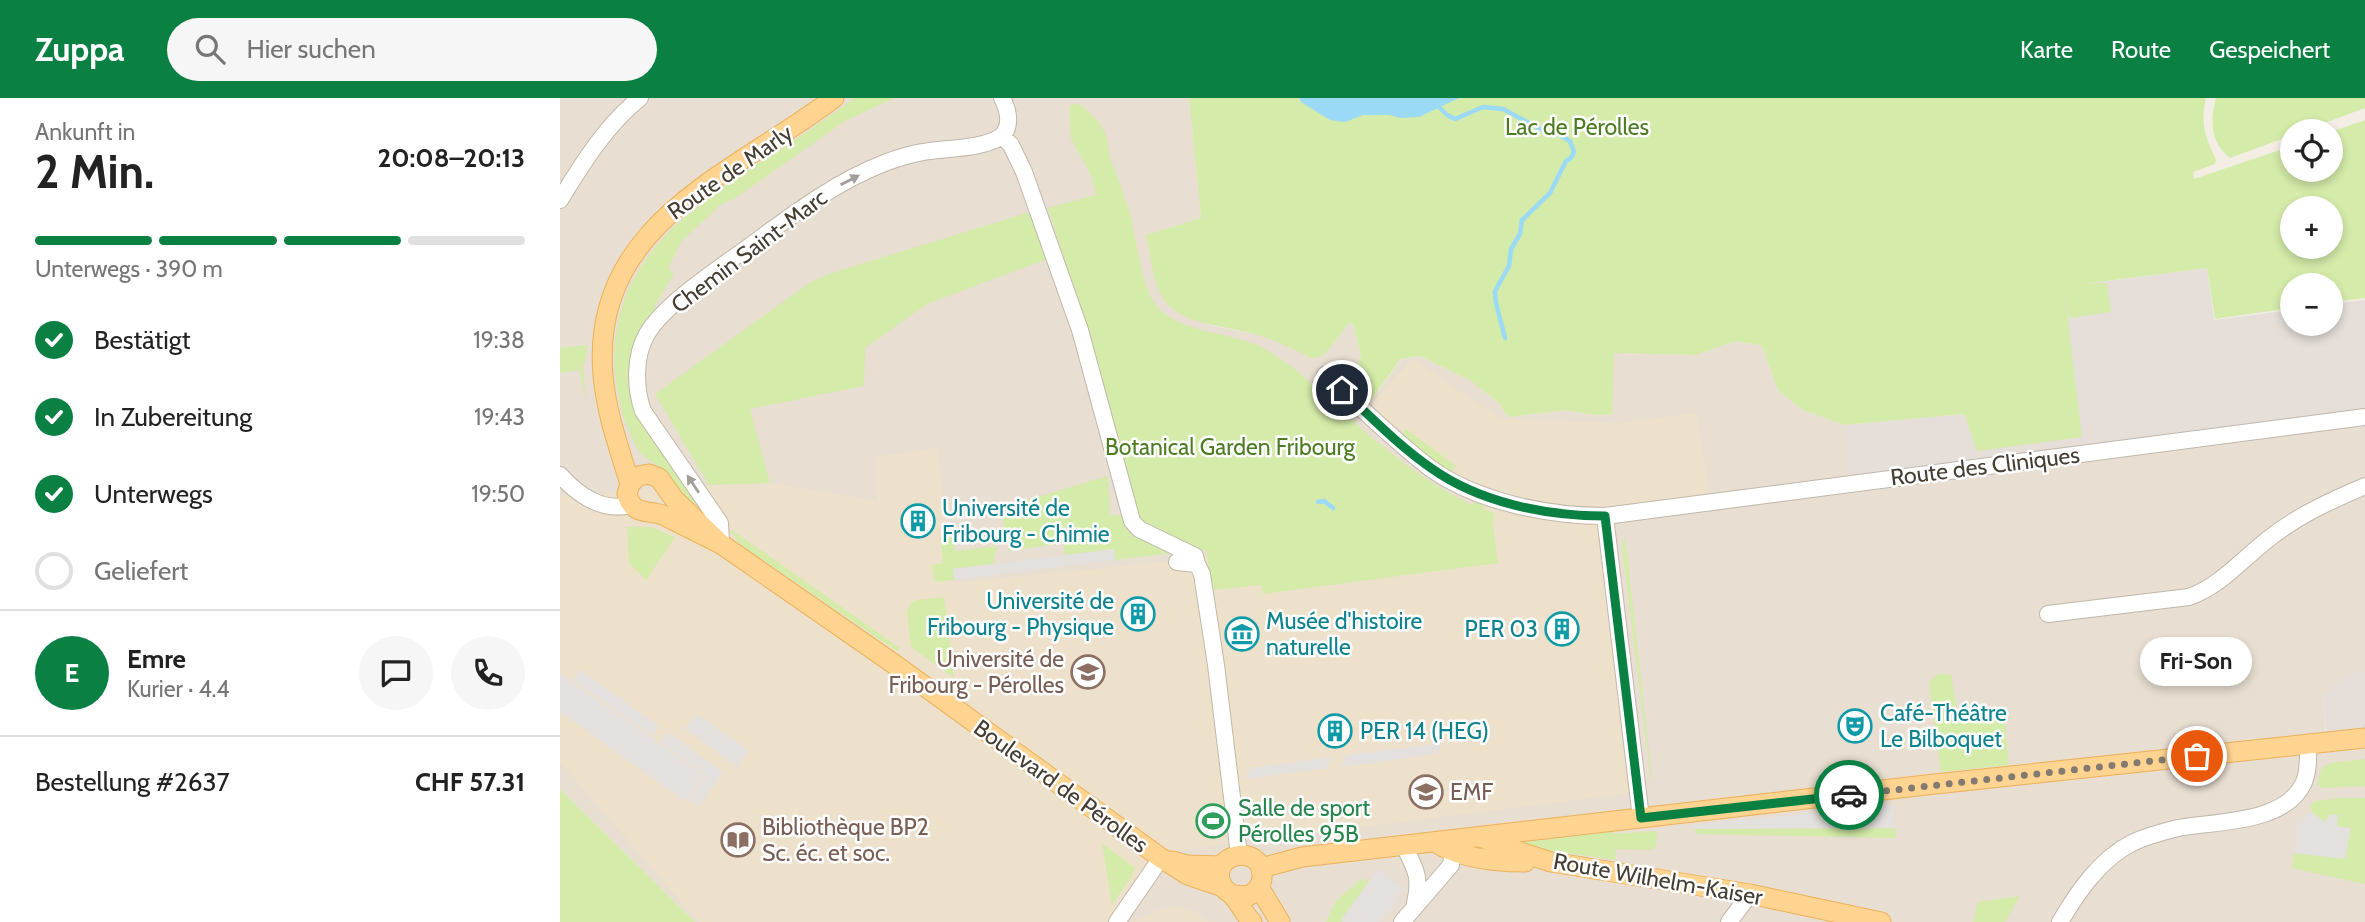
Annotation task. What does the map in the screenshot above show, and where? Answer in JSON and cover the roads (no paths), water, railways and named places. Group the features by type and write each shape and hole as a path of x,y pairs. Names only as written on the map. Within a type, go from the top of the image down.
{"main road":[{"name":"Route de Marly","path":"630,484 611,416 602,365 606,319 618,281 642,241 664,217 688,197 801,123 834,98"},
{"name":"Route de Marly","path":"611,416 628,448 649,474"},
{"path":"649,474 663,481 667,491 721,544 653,512 639,511 631,505 627,494 630,484 639,476 649,474"},
{"path":"653,512 665,502 667,491"},
{"name":"Boulevard de Pérolles","path":"721,544 894,664 1161,858 1188,874 1227,891"},
{"path":"1227,891 1248,896 1260,878 1302,857 1404,846 1448,845 1480,836 2365,738"},
{"name":"Route Wilhelm-Kaiser","path":"1480,836 1551,862 1750,894 1881,922"},
{"path":"1448,845 1475,857 1518,862 1551,862"},
{"path":"1161,858 1187,865 1249,856 1280,922"},
{"path":"1230,860 1220,879 1252,922"}],"street":[{"path":"560,200 625,109 640,98"},
{"path":"1002,98 1008,118 1007,128 1002,136 1011,145 1024,172 1080,330 1132,521 1139,528 1195,556 1202,574 1216,665 1230,860"},
{"name":"Chemin Saint-Marc","path":"721,544 720,523 643,411 637,394 638,363 646,336 658,320 702,280 822,194 903,156 987,143 1002,136"},
{"name":"Route des Cliniques","path":"1325,375 1432,469 1472,491 1551,512 1578,516 1605,516 2365,417"},
{"path":"560,475 575,490 601,505 614,508 631,505"},
{"path":"2048,614 2189,597 2206,591 2272,536 2301,516 2365,486"},
{"path":"1605,516 1641,818"},
{"path":"1177,562 1196,564"},
{"path":"2060,922 2103,864 2129,845 2148,836 2179,828 2257,816 2292,799 2304,783 2308,744"},
{"path":"1402,922 1451,864 1448,845"},
{"path":"1404,846 1416,870 1419,885 1414,906"},
{"path":"1117,922 1161,858"},
{"path":"1729,922 1750,894"}],"water":[{"path":"1299,98 1459,98 1419,117 1363,115 1345,122 1330,120 1301,102"}],"waterway":[{"path":"1439,107 1455,119 1483,107 1503,109 1548,133 1558,134 1570,141 1574,152 1566,161 1550,193 1522,220 1520,234 1511,249 1509,266 1495,291 1505,338"},
{"path":"1318,502 1324,501 1333,508"}],"place":[{"name":"Université de Fribourg - Chimie","path":"918,521"},
{"name":"Université de Fribourg - Physique","path":"1138,614"},
{"name":"PER 03","path":"1562,629"},
{"name":"Musée d'histoire naturelle","path":"1242,634"},
{"name":"Université de Fribourg - Pérolles","path":"1088,672"},
{"name":"Café-Théâtre Le Bilboquet","path":"1855,726"},
{"name":"PER 14 (HEG)","path":"1335,731"},
{"name":"Fri-Son","path":"2197,756"},
{"name":"EMF","path":"1426,792"},
{"name":"Salle de sport Pérolles 95B","path":"1213,821"},
{"name":"Bibliothèque BP2 Sc. éc. et soc.","path":"738,840"}],"park label":[{"name":"Lac de Pérolles","path":"1577,127"},
{"name":"Botanical Garden Fribourg","path":"1230,447"}]}
